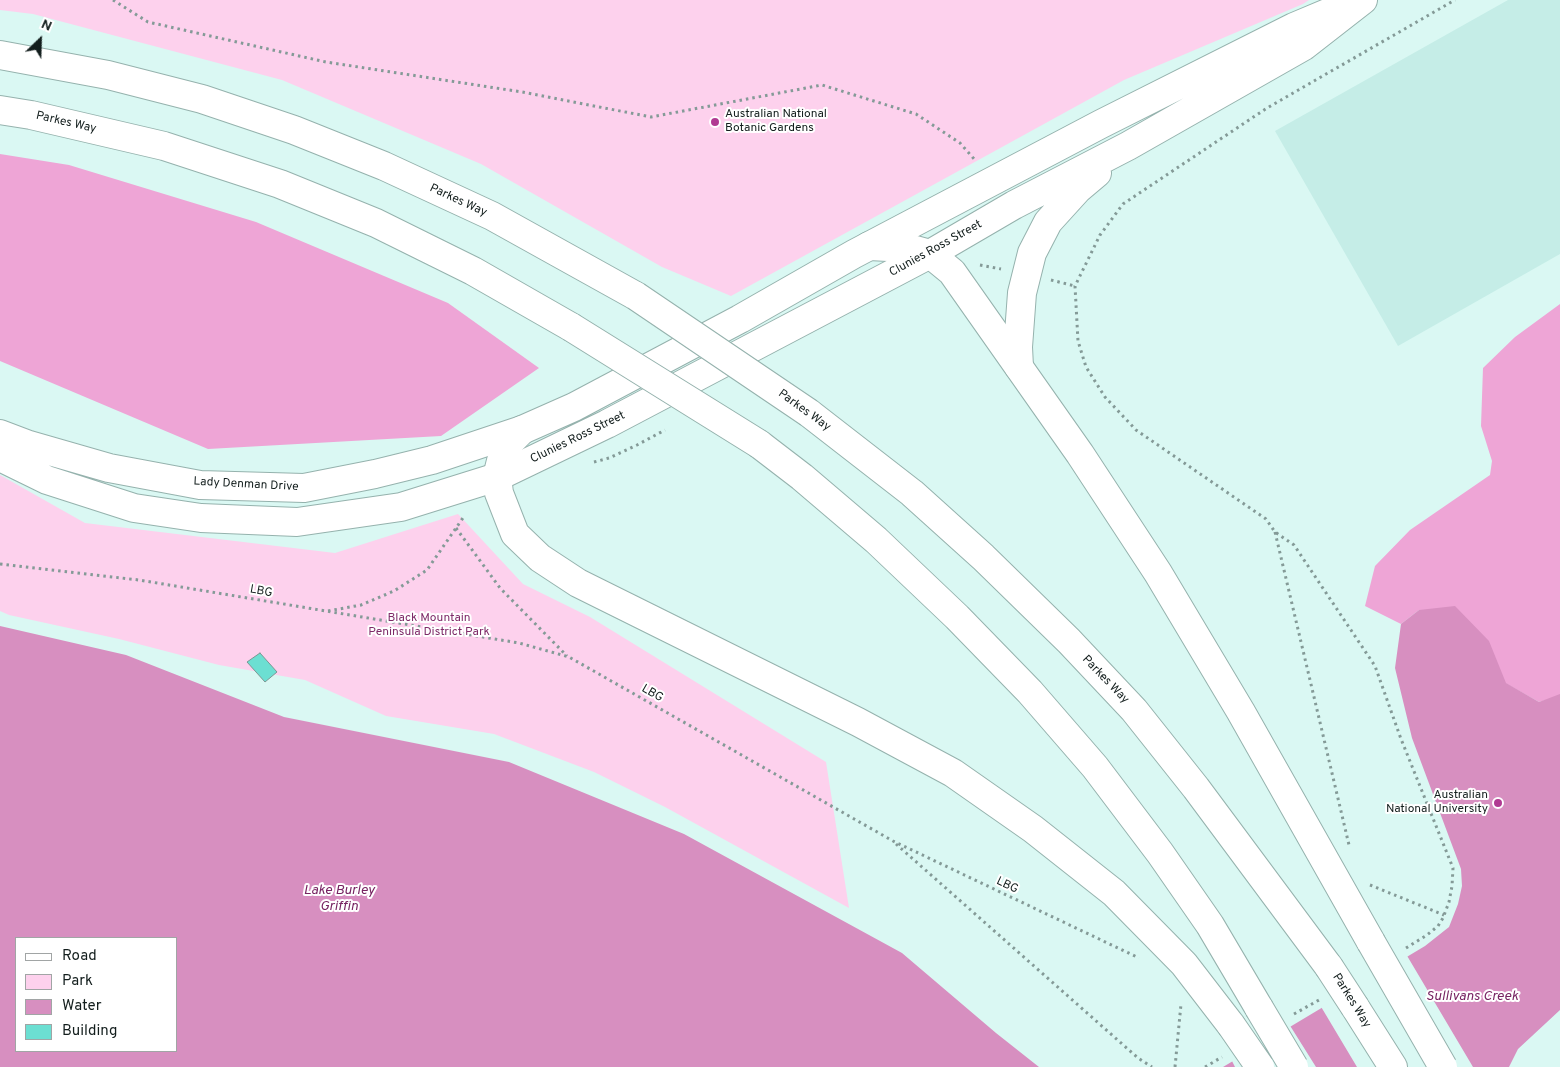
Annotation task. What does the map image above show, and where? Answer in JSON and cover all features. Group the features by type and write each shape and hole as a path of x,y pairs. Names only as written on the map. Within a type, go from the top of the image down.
{"main road":[{"path":"1260,1067 1231,1025 1184,964 1114,893 1033,829 953,773 858,722 578,583 540,558 515,534 499,493 497,477 508,444 522,430 574,407 732,323 869,246 1102,124 1294,27 1356,0"},
{"name":"Clunies Ross Street","path":"497,477 615,419 930,254 1014,205 1128,146 1304,46 1363,0"},
{"name":"Parkes Way","path":"0,55 108,76 202,99 294,130 384,166 492,216 636,296 809,413 912,493 983,557 1069,641 1134,710 1196,788 1329,967 1393,1067"},
{"name":"Parkes Way","path":"0,110 31,115 164,146 280,184 385,227 473,271 571,327 759,444 802,477 876,540 1030,692 1095,767 1160,853 1210,926 1294,1067"},
{"path":"1019,367 1018,347 1022,293 1032,253 1048,222 1078,189 1128,146"},
{"path":"869,246 908,248 930,254 952,272 1080,454 1158,573 1241,712 1443,1067"},
{"name":"Lady Denman Drive","path":"0,434 109,468 182,482 200,485 304,488 432,460 522,430"},
{"path":"0,457 48,480 134,508 201,518 297,522 401,508 497,477"}],"path":[{"path":"113,0 148,22 326,62 522,92 651,117 822,85 916,114 960,143 994,182"},
{"path":"1399,952 1428,935 1438,926 1444,914 1452,886 1453,868 1401,739 1375,666 1294,545 1275,532 1266,519 1136,430 1105,397 1086,367 1078,341 1075,286 1100,235 1123,204 1267,108 1455,0"},
{"path":"324,612 361,605 394,591 427,570 456,528 500,588 568,657"},
{"path":"1275,532 1351,854"},
{"name":"LBG","path":"0,564 140,580 519,643 568,657 893,841 1143,960"},
{"path":"893,841 1138,1058 1152,1067"},
{"path":"1366,884 1444,914"},
{"path":"1290,1017 1323,997"},
{"path":"1175,1067 1182,1002"},
{"path":"1205,1067 1222,1057"}],"shaded area":[{"path":"1508,0 1560,0 1560,254 1398,346 1275,131"},
{"path":"0,154 69,165 256,222 448,303 539,368 441,436 208,449 0,361"},
{"path":"1560,304 1560,696 1539,702 1505,683 1419,610 1401,624 1365,606 1375,566 1410,530 1490,475 1492,461 1481,426 1483,368 1515,337"}],"green space":[{"name":"Australian National Botanic Gardens","path":"0,0 1309,0 1124,80 731,296 662,267 481,164 282,80 33,14 0,10"},
{"name":"Black Mountain Peninsula District Park","path":"0,475 85,523 335,553 458,514 523,584 590,617 826,762 849,908 665,807 594,772 494,734 386,716 305,680 219,665 119,639 9,615 0,611"}],"water":[{"name":"Sullivans Creek","path":"1455,606 1489,641 1506,683 1539,702 1560,694 1560,1010 1518,1049 1509,1067 1223,1067 1425,946 1449,927 1458,904 1462,886 1461,869 1412,738 1395,668 1401,624 1419,610"},
{"name":"Lake Burley Griffin","path":"0,626 126,655 284,717 509,762 684,834 902,953 1039,1067 0,1067"}],"pier":[{"path":"1406,954 1473,1067 1357,1067 1320,1005"},
{"path":"1289,1024 1316,1067 1235,1067 1231,1059"}],"building":[{"path":"260,653 277,672 265,682 247,662"}],"place":[{"name":"Australian National Botanic Gardens","path":"715,122"},
{"name":"Australian National University","path":"1498,803"}]}
